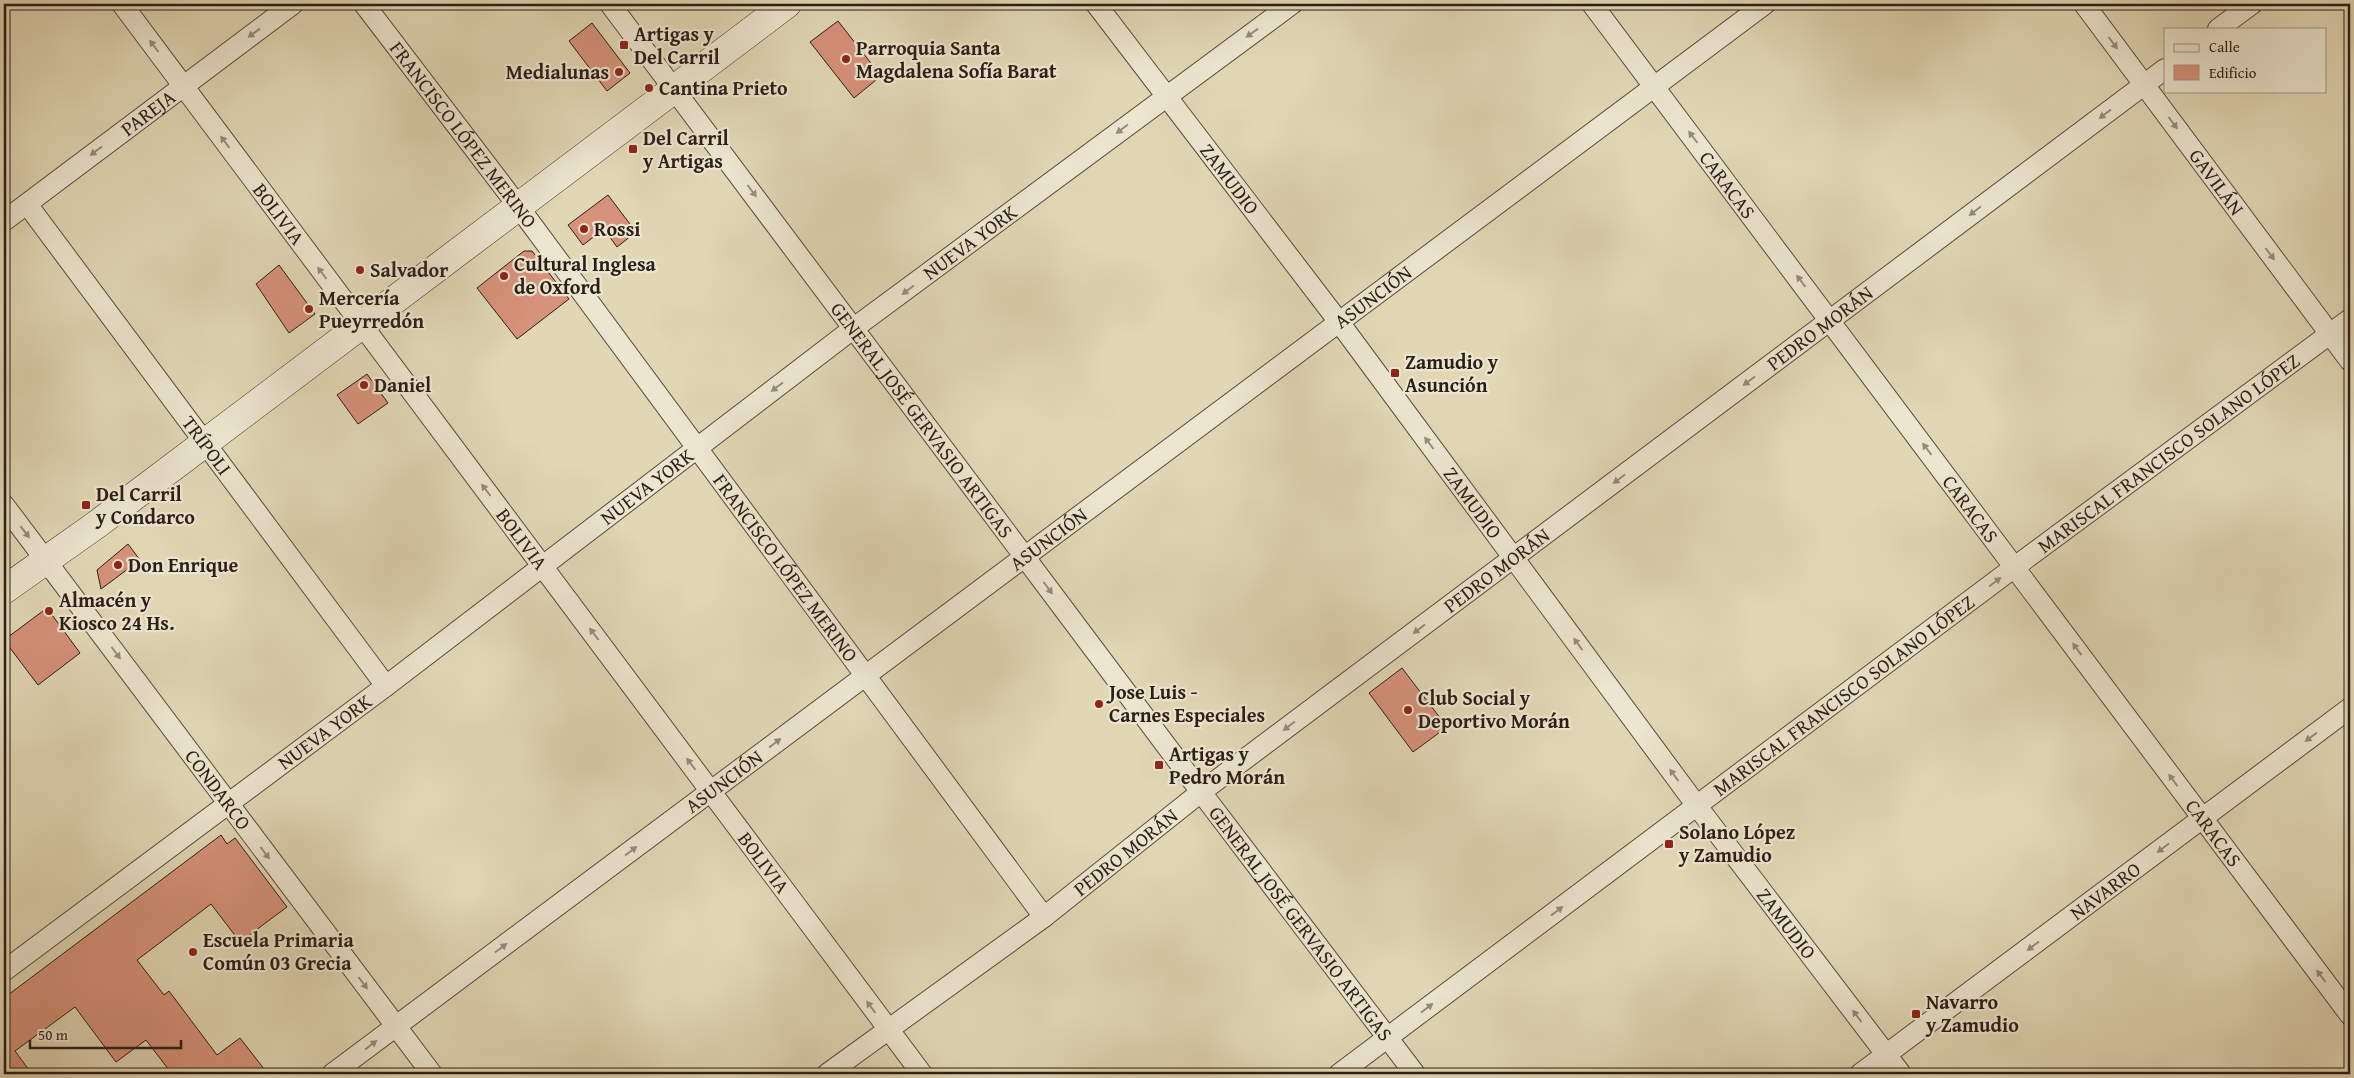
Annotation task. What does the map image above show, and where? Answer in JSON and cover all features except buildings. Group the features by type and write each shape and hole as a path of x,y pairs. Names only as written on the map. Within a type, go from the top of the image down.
{"main road":[{"path":"4,590 362,326 787,4"}],"street":[{"name":"BOLIVIA","path":"122,4 922,1074"},
{"name":"PAREJA","path":"4,221 293,4"},
{"name":"FRANCISCO LÓPEZ MERINO","path":"364,4 518,206 1044,917"},
{"name":"GENERAL JOSÉ GERVASIO ARTIGAS","path":"610,4 1024,557 1415,1074"},
{"name":"ZAMUDIO","path":"1096,4 1339,322 1697,806 1902,1074"},
{"name":"NUEVA YORK","path":"4,970 386,686 854,328 1165,96 1292,4"},
{"name":"CARACAS","path":"1592,4 2016,566 2202,819 2350,1015"},
{"name":"ASUNCIÓN","path":"332,1074 1766,4"},
{"name":"GAVILÁN","path":"2084,4 2350,361"},
{"path":"2219,28 2252,4"},
{"name":"PEDRO MORÁN","path":"827,1074 1044,917 1201,792 2164,70"},
{"name":"TRÍPOLI","path":"27,204 386,686"},
{"name":"MARISCAL FRANCISCO SOLANO LÓPEZ","path":"1339,1074 2350,318"},
{"name":"CONDARCO","path":"4,505 432,1074"},
{"name":"NAVARRO","path":"1860,1074 2350,708"}],"place":[{"name":"Artigas y Del Carril","path":"624,45"},
{"name":"Parroquia Santa Magdalena Sofía Barat","path":"846,59"},
{"name":"Medialunas","path":"619,72"},
{"name":"Cantina Prieto","path":"649,88"},
{"name":"Del Carril y Artigas","path":"633,149"},
{"name":"Rossi","path":"584,229"},
{"name":"Salvador","path":"360,270"},
{"name":"Cultural Inglesa de Oxford","path":"504,276"},
{"name":"Mercería Pueyrredón","path":"309,309"},
{"name":"Zamudio y Asunción","path":"1395,373"},
{"name":"Daniel","path":"364,385"},
{"name":"Del Carril y Condarco","path":"86,505"},
{"name":"Don Enrique","path":"118,565"},
{"name":"Almacén y Kiosco 24 Hs.","path":"49,611"},
{"name":"Jose Luis - Carnes Especiales","path":"1099,704"},
{"name":"Club Social y Deportivo Morán","path":"1408,710"},
{"name":"Artigas y Pedro Morán","path":"1159,765"},
{"name":"Solano López y Zamudio","path":"1669,844"},
{"name":"Escuela Primaria Común 03 Grecia","path":"193,952"},
{"name":"Navarro y Zamudio","path":"1916,1014"}]}
